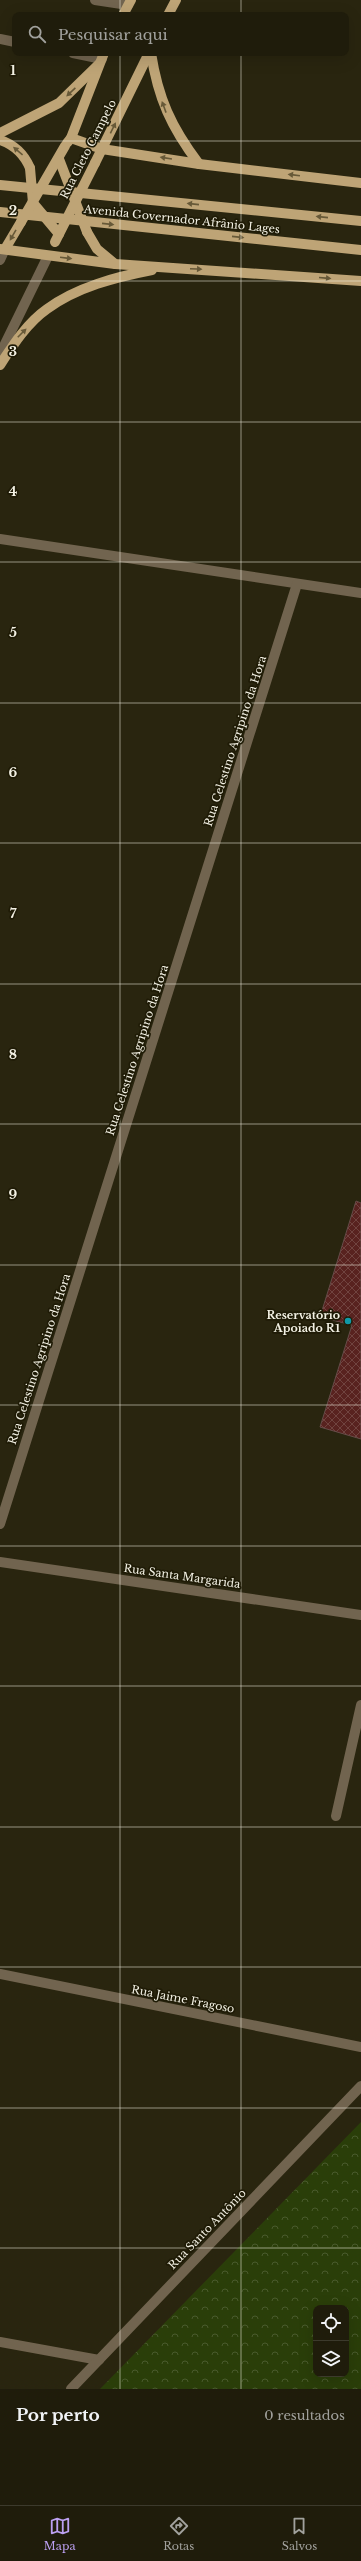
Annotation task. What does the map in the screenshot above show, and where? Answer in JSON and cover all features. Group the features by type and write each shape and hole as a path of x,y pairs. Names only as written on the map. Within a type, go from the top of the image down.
{"main road":[{"path":"170,12 176,0"},
{"path":"124,12 129,2"},
{"name":"Rua Cleto Campelo","path":"48,256 148,56"},
{"path":"151,56 155,82 165,111 180,139 199,164"},
{"path":"0,133 59,103 102,59"},
{"name":"Rua Cleto Campelo","path":"3,249 33,203 68,142 102,59"},
{"path":"0,140 9,143 25,156 30,168 33,203 57,238"},
{"path":"68,142 102,149 199,164 361,183"},
{"path":"59,159 74,204 87,232 97,249 115,264"},
{"name":"Avenida Governador Afrânio Lages","path":"0,185 361,222"},
{"name":"Avenida Governador Afrânio Lages","path":"0,212 361,250"},
{"path":"3,249 115,264 361,281"},
{"path":"0,365 17,338 46,309 111,278 162,267"}],"street":[{"path":"95,0 129,2"},
{"path":"0,39 12,41"},
{"path":"88,56 102,59"},
{"path":"0,260 3,249"},
{"path":"0,354 48,256"},
{"path":"0,539 361,593"},
{"name":"Rua Celestino Agripino da Hora","path":"0,1524 297,584"},
{"name":"Rua Santa Margarida","path":"0,1562 361,1614"},
{"path":"336,1816 361,1705"},
{"name":"Rua Jaime Fragoso","path":"0,1974 361,2047"},
{"name":"Rua Santo Antônio","path":"71,2389 361,2086"},
{"path":"0,2342 99,2360"}],"green space":[{"path":"361,2122 361,2389 100,2389"}],"building":[{"name":"Reservatório Apoiado R1","path":"356,1201 361,1203 361,1439 320,1427 352,1325 320,1317"}],"place":[{"name":"Reservatório Apoiado R1","path":"348,1321"}]}
